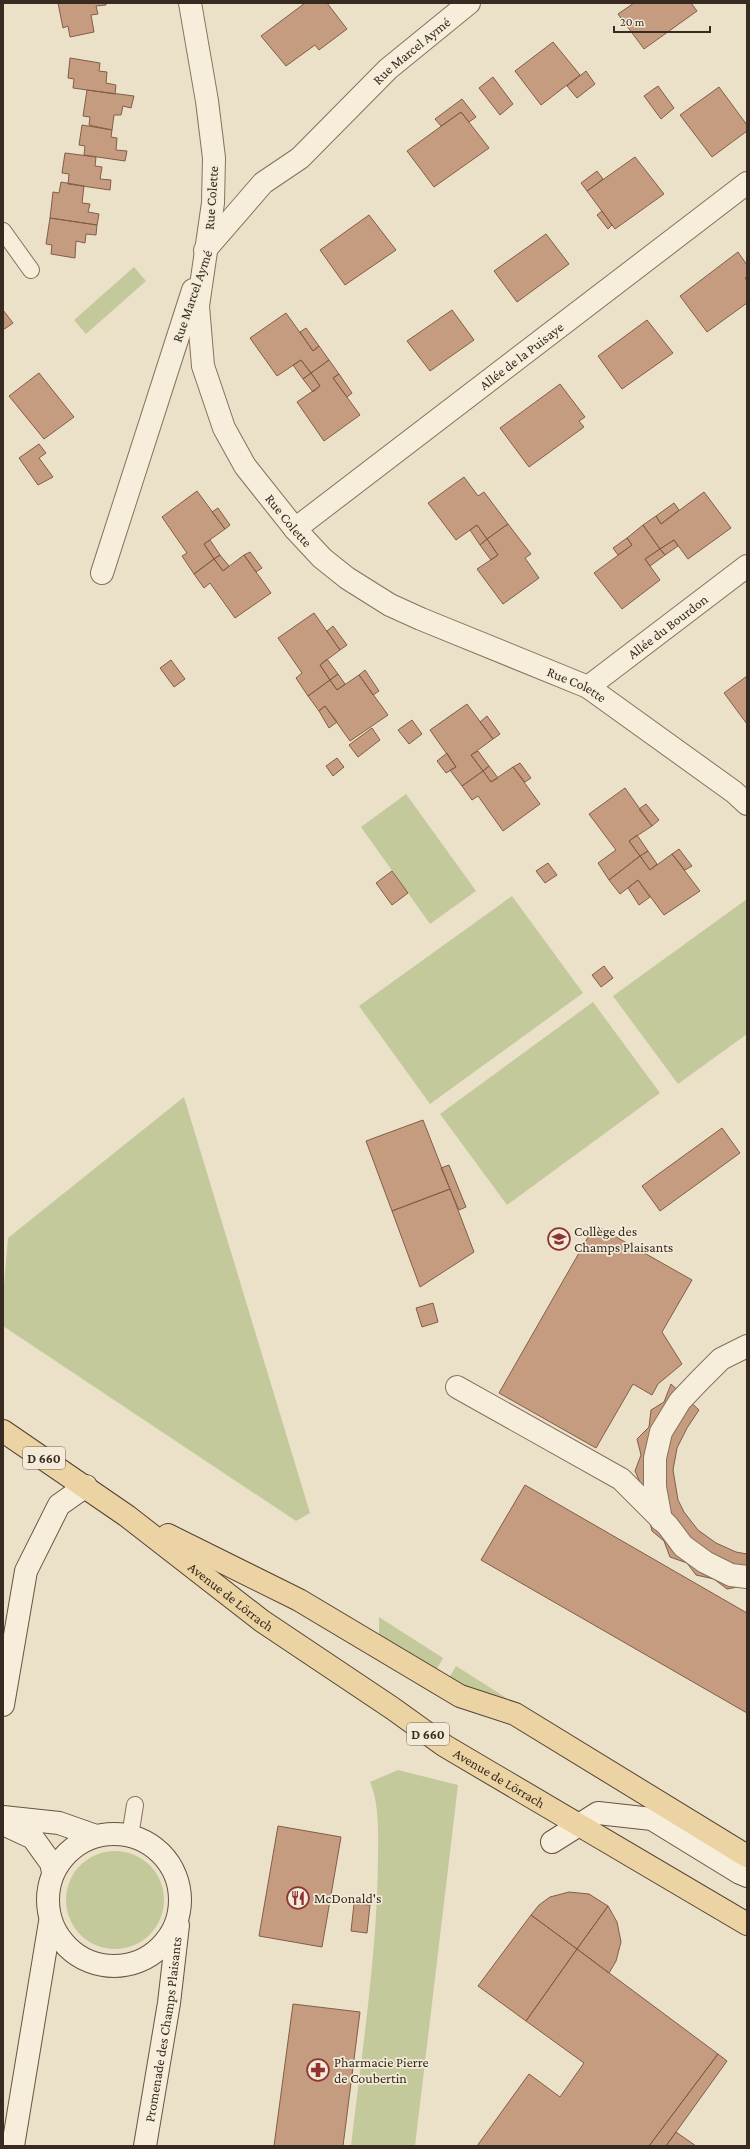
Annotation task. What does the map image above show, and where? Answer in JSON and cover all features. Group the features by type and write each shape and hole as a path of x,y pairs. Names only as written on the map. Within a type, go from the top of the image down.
{"main road":[{"name":"Avenue de Lörrach","path":"3,1431 86,1486 127,1516 262,1621 392,1708 445,1746 747,1924"},
{"name":"Avenue de Lörrach","path":"127,1516 299,1600 460,1696 515,1714 747,1856"}],"street":[{"name":"Rue Colette","path":"190,3 207,101 214,158 214,203 198,306 203,366 224,428 245,466 295,529 322,558 346,578 390,605 588,687 734,792 747,804"},
{"name":"Rue Marcel Aymé","path":"102,573 206,248 263,183 300,158 388,69 470,3"},
{"name":"Allée de la Puisaye","path":"295,529 747,183"},
{"name":"Allée du Bourdon","path":"588,687 747,566"},
{"path":"661,1520 655,1487 655,1465 661,1432 680,1401 721,1359 747,1346"},
{"path":"457,1387 621,1478 661,1520 683,1546 705,1562 731,1575 747,1576"},
{"path":"3,1705 26,1571 59,1505 86,1486"},
{"path":"552,1842 598,1813 652,1819 747,1876"},
{"name":"Promenade des Champs Plaisants","path":"3,1817 59,1823 96,1836"},
{"path":"3,1824 33,1838 51,1863 53,1872"},
{"name":"Promenade des Champs Plaisants","path":"13,2146 50,1922 47,1905 48,1888 53,1872 64,1856 78,1844 96,1836 112,1833 130,1836 148,1843 164,1856 175,1872 180,1892 180,1912 169,2002 145,2146"},
{"name":"Promenade des Champs Plaisants","path":"50,1922 61,1941 77,1956 97,1965 119,1967 141,1962 159,1950 173,1932 180,1912"}],"lane":[{"path":"3,231 31,270"},
{"path":"130,1836 135,1805"}],"green space":[{"path":"134,267 146,281 86,334 74,320"},
{"path":"406,794 476,891 430,924 361,827"},
{"path":"512,896 583,993 430,1104 359,1006"},
{"path":"747,899 747,1034 678,1084 613,996"},
{"path":"593,1002 660,1093 507,1205 440,1114"},
{"path":"184,1097 310,1513 296,1521 3,1326 3,1296 8,1238"},
{"path":"379,1617 443,1658 435,1672 379,1636"},
{"path":"456,1666 511,1701 468,1688 449,1678"},
{"path":"398,1770 458,1785 415,2146 351,2146 372,1967 377,1896 378,1821 370,1782"},
{"path":"115,1851 134,1855 150,1865 160,1881 164,1900 160,1919 150,1935 134,1945 115,1949 96,1945 80,1935 70,1919 66,1900 70,1881 80,1865 96,1855"}],"building":[{"path":"58,3 106,3 106,5 96,6 98,14 91,15 94,32 70,37 68,26 63,28"},
{"path":"305,3 327,3 347,29 319,50 315,45 286,66 261,36"},
{"path":"634,3 691,3 697,11 644,49 618,14"},
{"path":"553,42 580,75 541,105 515,71"},
{"path":"70,58 100,63 99,71 107,72 106,83 116,85 115,94 73,88 74,79 68,78"},
{"path":"586,71 595,84 577,98 567,86"},
{"path":"493,77 513,104 500,115 479,88"},
{"path":"658,86 674,108 661,119 644,96"},
{"path":"719,87 747,125 747,131 712,157 680,115"},
{"path":"87,90 134,96 131,108 123,106 121,115 114,115 112,130 89,125 90,117 83,116"},
{"path":"462,99 476,117 469,122 461,112 441,126 435,119"},
{"path":"461,112 489,148 434,187 407,151"},
{"path":"82,125 112,130 111,137 117,138 116,150 127,151 125,161 84,155 85,146 79,145"},
{"path":"65,153 96,157 95,166 102,167 100,179 111,180 110,190 68,184 69,174 62,173"},
{"path":"635,157 664,194 615,229 587,191"},
{"path":"597,171 603,179 587,191 581,183"},
{"path":"61,182 84,186 82,203 90,204 88,212 99,214 97,225 50,218 53,192 59,193"},
{"path":"602,211 612,225 608,229 597,215"},
{"path":"369,215 396,250 345,285 320,250"},
{"path":"50,218 97,225 96,235 86,234 85,243 76,241 75,258 51,254 52,245 46,244"},
{"path":"546,234 569,264 517,302 494,271"},
{"path":"738,252 747,265 747,276 745,278 747,281 747,303 707,332 680,296"},
{"path":"3,310 13,323 3,330"},
{"path":"452,310 474,340 430,371 407,341"},
{"path":"286,313 313,351 319,346 329,360 311,373 301,360 277,376 250,338"},
{"path":"647,320 673,353 622,389 598,356"},
{"path":"306,328 319,346 313,351 300,332"},
{"path":"301,360 311,373 303,379 293,365"},
{"path":"329,360 339,374 333,378 360,415 324,441 297,402 320,386 311,373"},
{"path":"39,373 74,417 44,439 9,396"},
{"path":"311,373 320,386 313,392 303,379"},
{"path":"339,374 352,393 347,397 333,378"},
{"path":"560,384 585,417 579,421 584,427 529,467 500,428"},
{"path":"39,444 46,453 39,458 53,477 38,485 19,458"},
{"path":"464,477 478,496 484,492 508,524 487,539 477,525 456,540 428,503"},
{"path":"197,491 225,529 204,544 214,559 194,574 182,556 187,553 162,517"},
{"path":"704,492 731,528 688,559 674,540 660,549 643,525 656,516 661,524"},
{"path":"674,503 679,510 661,524 656,516"},
{"path":"218,508 230,525 225,529 212,512"},
{"path":"508,524 531,554 525,558 539,578 503,604 477,569 498,555 487,539"},
{"path":"477,525 487,539 480,545 470,530"},
{"path":"643,525 660,549 645,559 660,580 622,609 594,573 632,545 627,538"},
{"path":"627,538 632,545 618,555 613,548"},
{"path":"487,539 498,555 491,560 480,545"},
{"path":"210,540 220,555 214,559 204,544"},
{"path":"674,540 678,546 665,555 660,549"},
{"path":"660,549 665,555 650,566 645,559"},
{"path":"250,552 262,568 256,572 244,555"},
{"path":"220,555 229,566 223,571 214,559"},
{"path":"244,555 271,593 235,618 210,583 204,588 194,574 214,559 223,571"},
{"path":"314,613 340,650 320,665 330,680 308,696 296,678 302,673 278,638"},
{"path":"333,626 347,645 340,650 327,631"},
{"path":"327,659 338,674 330,680 320,665"},
{"path":"171,660 185,679 174,687 160,668"},
{"path":"365,670 379,691 373,695 359,675"},
{"path":"338,674 345,684 337,690 330,680"},
{"path":"359,675 388,715 350,741 325,706 319,711 308,696 330,680 337,690"},
{"path":"747,676 747,724 724,693"},
{"path":"467,704 493,739 471,755 483,771 462,786 450,770 456,767 430,730"},
{"path":"325,706 337,722 329,728 319,711"},
{"path":"487,716 500,734 493,739 480,722"},
{"path":"412,720 422,734 409,744 398,730"},
{"path":"372,728 380,740 358,757 349,745"},
{"path":"478,751 489,766 483,771 471,755"},
{"path":"447,753 456,767 446,773 437,761"},
{"path":"337,758 344,767 333,776 326,766"},
{"path":"520,763 531,778 525,782 513,767"},
{"path":"489,766 498,778 491,782 483,771"},
{"path":"513,767 540,804 503,831 478,796 472,800 462,786 483,771 491,782"},
{"path":"625,788 652,826 629,841 640,856 609,880 598,863 616,850 589,814"},
{"path":"646,804 659,820 652,826 639,809"},
{"path":"637,835 648,851 640,856 629,841"},
{"path":"679,849 692,866 685,870 672,854"},
{"path":"648,851 657,864 650,870 640,856"},
{"path":"672,854 700,891 664,915 638,880 620,894 609,880 640,856 650,870"},
{"path":"548,863 557,875 545,883 536,871"},
{"path":"392,871 408,893 392,905 376,883"},
{"path":"638,880 650,897 639,905 628,888"},
{"path":"604,966 613,978 601,987 592,975"},
{"path":"423,1120 450,1189 392,1211 366,1141"},
{"path":"722,1128 740,1153 660,1211 642,1186"},
{"path":"449,1165 466,1207 459,1210 441,1168"},
{"path":"450,1189 474,1252 420,1287 392,1211"},
{"path":"595,1225 692,1280 662,1332 682,1364 658,1384 652,1395 633,1384 596,1448 499,1393"},
{"path":"433,1303 438,1322 422,1327 416,1308"},
{"path":"671,1384 699,1410 687,1428 677,1448 673,1470 678,1500 684,1512 698,1530 716,1543 736,1552 747,1554 747,1588 743,1586 727,1589 714,1579 696,1575 687,1563 670,1557 664,1541 652,1531 642,1487 635,1471 641,1455 637,1439 649,1427 651,1410 664,1402"},
{"path":"525,1485 747,1613 747,1713 481,1560"},
{"name":"McDonald's","path":"278,1826 341,1837 322,1947 259,1936"},
{"path":"569,1892 589,1894 608,1906 577,1949 531,1915 539,1905 550,1897"},
{"path":"354,1904 370,1905 367,1933 351,1931"},
{"path":"608,1906 617,1922 621,1942 616,1961 609,1973 577,1949"},
{"path":"531,1915 577,1949 526,2021 478,1986"},
{"path":"577,1949 718,2054 649,2146 477,2146 529,2074 560,2097 584,2063 526,2021"},
{"path":"293,2004 360,2012 343,2146 274,2146"},
{"path":"718,2054 727,2061 666,2146 649,2146"},
{"path":"676,2132 696,2146 666,2146"}],"place":[{"name":"Collège des Champs Plaisants","path":"559,1239"},
{"name":"McDonald's","path":"298,1898"},
{"name":"Pharmacie Pierre de Coubertin","path":"318,2070"}]}
